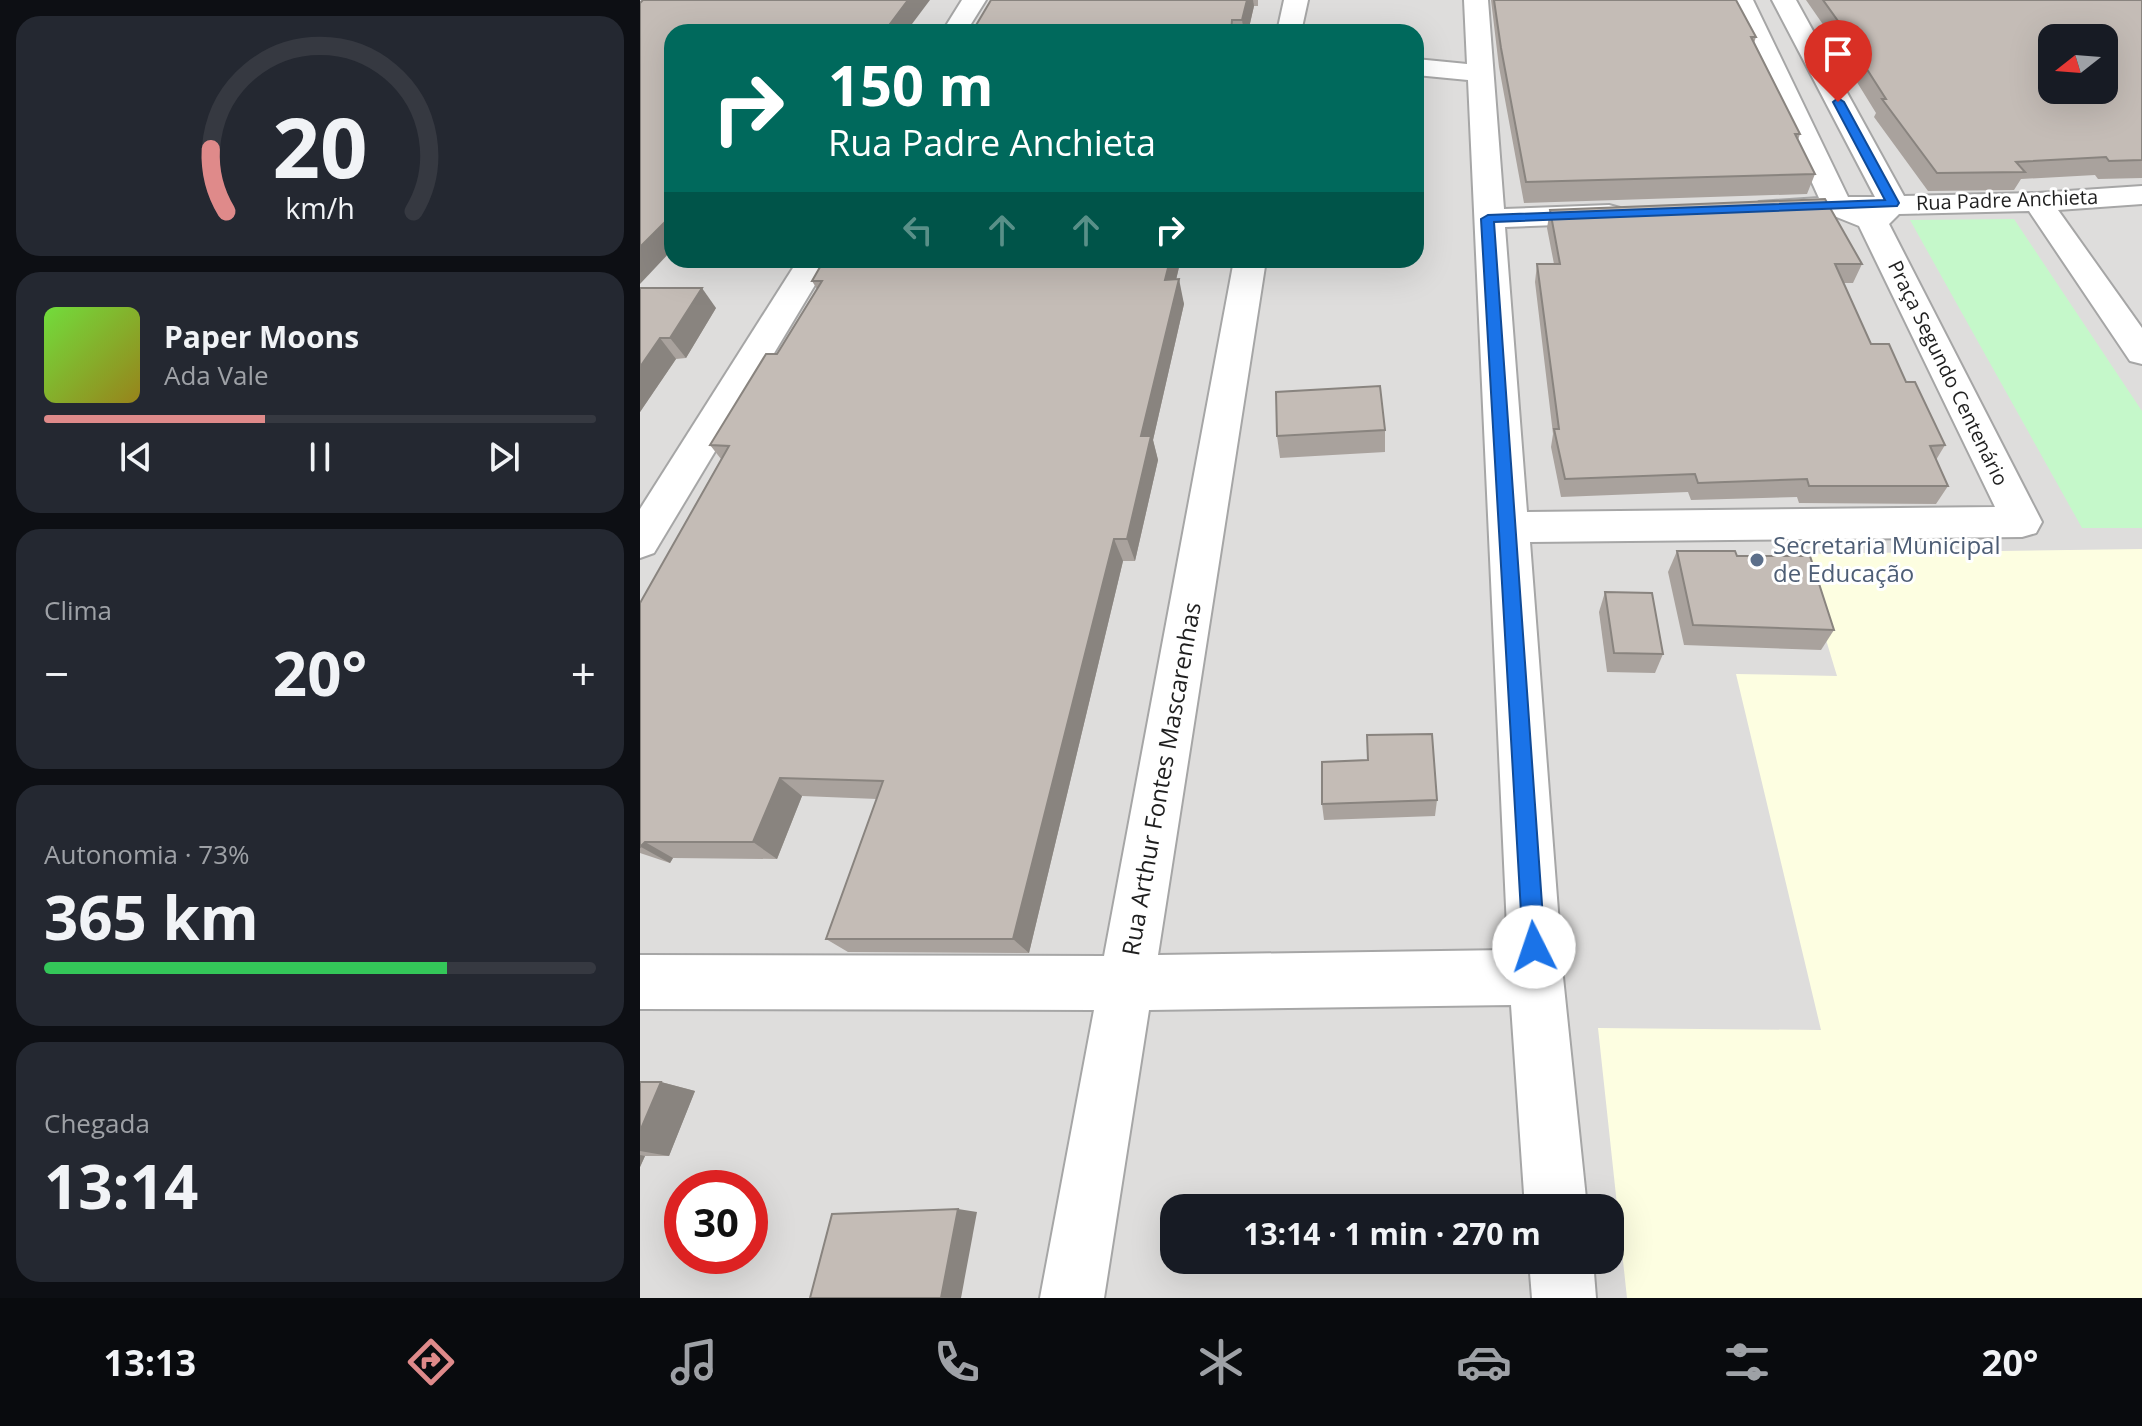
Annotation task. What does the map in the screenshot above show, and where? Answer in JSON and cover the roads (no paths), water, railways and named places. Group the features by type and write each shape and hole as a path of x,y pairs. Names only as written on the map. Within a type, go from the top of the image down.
{"street":[{"path":"959,24 974,0"},
{"path":"1291,24 1296,0"},
{"path":"1476,0 1506,527 1536,977 1555,1194"},
{"path":"1741,0 1837,205"},
{"name":"Praça Segundo Centenário","path":"1506,527 2022,522 1784,0"},
{"path":"1424,68 1480,73"},
{"name":"Rua Padre Anchieta","path":"1883,213 2142,195"},
{"path":"2038,202 2142,353"},
{"path":"1742,209 1837,205 1883,213"},
{"path":"1488,219 1631,213"},
{"path":"640,542 809,268"},
{"name":"Rua Arthur Fontes Mascarenhas","path":"1072,1298 1249,268"},
{"path":"640,982 1127,983 1536,977"},
{"path":"1562,1274 1564,1298"}],"place":[{"name":"Secretaria Municipal de Educação","path":"1757,560"}]}
